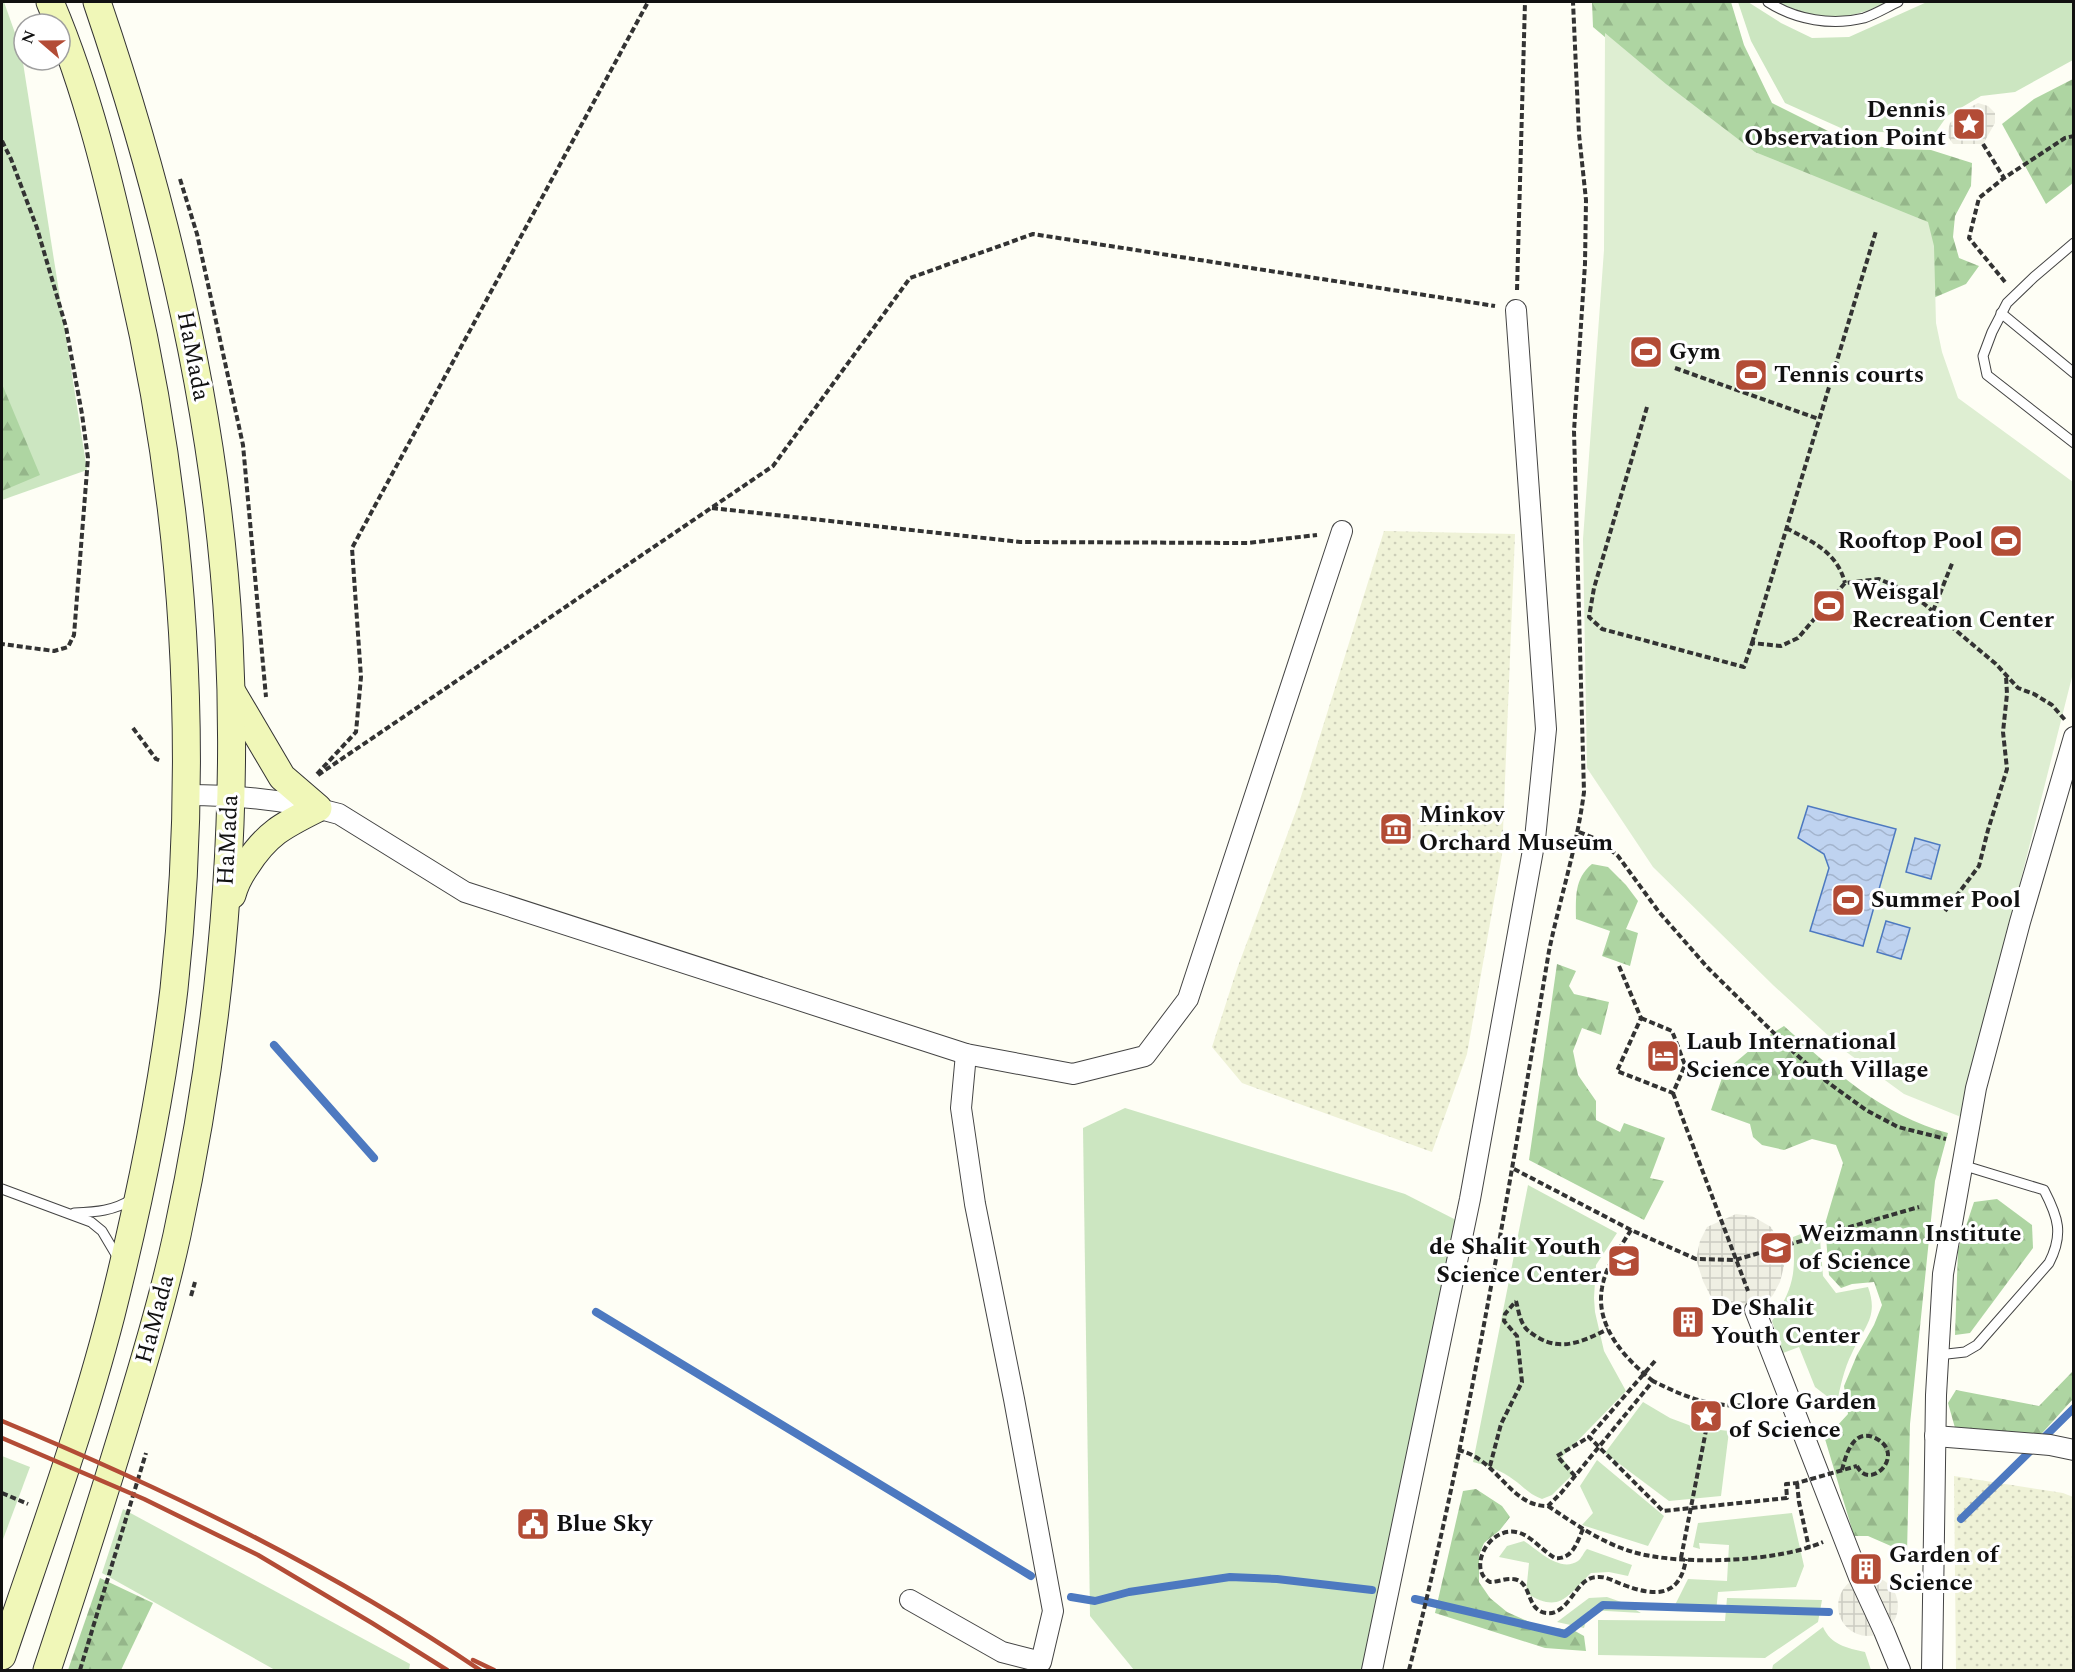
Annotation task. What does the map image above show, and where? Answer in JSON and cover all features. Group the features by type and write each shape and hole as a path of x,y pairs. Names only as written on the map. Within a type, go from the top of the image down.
{"main road":[{"name":"HaMada","path":"2,1656 80,1422 111,1316 138,1195 153,1123 174,989 186,795 185,708 178,567 172,506 152,374 119,226 86,100 51,2"},
{"name":"HaMada","path":"47,1671 88,1547 133,1398 174,1250 196,1133 212,1022 229,858 231,795 231,690 228,634 221,546 203,412 169,242 149,168 97,2"},
{"path":"220,949 235,883 254,854 264,840 288,823 318,808 282,777 231,690"}],"street":[{"path":"1372,1671 1470,1199 1535,839 1546,729 1516,310"},
{"path":"186,795 231,795 318,808 339,814 465,892 966,1054 1073,1074 1145,1056 1188,999 1342,531"},
{"path":"1932,1671 1935,1436 1942,1274 1976,1088 2070,729"},
{"path":"910,1600 1002,1652 1046,1666 1053,1611 975,1204 962,1108 966,1054"},
{"path":"1755,1310 1859,1577 1900,1671"},
{"path":"1935,1436 2050,1445 2073,1449"}],"lane":[{"path":"1768,2 1800,17 1834,22 1865,17 1898,2"},
{"path":"2073,243 2007,303 1983,356 1987,375 2073,443"},
{"path":"2001,313 2073,373"},
{"path":"1938,1355 1965,1352 1977,1345 2049,1263 2055,1252 2059,1235 2058,1221 2044,1190 1962,1165"},
{"path":"2,1189 91,1222 102,1231 122,1265"},
{"path":"72,1214 108,1211 122,1206 138,1195"}],"path":[{"path":"648,2 352,548 361,677 356,732 312,778 773,466 910,278 1033,234 1516,310 1525,2"},
{"path":"1409,1671 1434,1574 1514,1168 1550,950 1579,832 1584,792 1574,431 1585,264 1586,200 1579,134 1573,2"},
{"path":"2016,295 1969,238 1979,198 2004,178 2065,138 2073,136"},
{"path":"2,141 37,228 66,327 88,458 74,635 68,647 54,651 2,644"},
{"path":"1983,144 2004,178"},
{"path":"1647,407 1594,588 1589,617 1602,629 1744,667 1876,231"},
{"path":"1675,368 1819,419"},
{"path":"712,508 1020,542 1248,543 1342,531"},
{"path":"1786,528 1822,547 1842,571 1845,583"},
{"path":"1933,611 1953,561"},
{"path":"1752,643 1781,646 1798,638 1845,583 1879,579 1902,589 1933,611 2006,674 2018,688 2052,705 2070,729"},
{"path":"1945,911 1979,866 2007,770 2003,732 2007,694 2006,674"},
{"path":"133,728 156,759"},
{"path":"1579,832 1599,840 1618,856 1659,912 1708,968 1826,1081 1866,1110 1898,1127 1965,1142"},
{"path":"1619,966 1641,1018 1672,1031 1684,1065 1672,1093 1755,1310"},
{"path":"1641,1018 1617,1071 1672,1093"},
{"path":"1514,1168 1630,1230 1696,1259 1736,1260 1919,1207"},
{"path":"1630,1230 1608,1267 1602,1288 1602,1308 1608,1329 1618,1347 1635,1367 1653,1381 1711,1405 1758,1404 1790,1397"},
{"path":"1490,1466 1501,1424 1522,1382 1517,1336 1503,1321 1505,1314 1516,1301 1523,1323 1530,1332 1546,1342 1562,1346 1585,1341 1608,1329"},
{"path":"1575,1476 1557,1456 1589,1437 1655,1361"},
{"path":"1548,1506 1653,1381"},
{"path":"1583,1529 1570,1555 1560,1559 1555,1558 1530,1538 1521,1534 1500,1533 1488,1542 1481,1572 1490,1581 1509,1579 1522,1581 1532,1604 1543,1612 1550,1613 1562,1607 1584,1582 1595,1577 1646,1591 1668,1590 1680,1582 1684,1574 1683,1559 1711,1405"},
{"path":"1589,1437 1663,1511 1787,1497 1786,1484 1797,1483 1857,1466 1859,1471 1872,1475 1886,1464 1888,1456 1886,1448 1881,1441 1867,1435 1854,1440 1845,1456 1842,1469 1837,1477 1823,1485"},
{"path":"1458,1450 1477,1456 1519,1496 1530,1503 1548,1506 1610,1544 1633,1552 1683,1559 1759,1558 1809,1548 1842,1533"},
{"path":"1797,1483 1798,1502 1809,1548"}],"green space":[{"path":"2,2 4,2 12,25 12,72 24,72 87,470 2,500"},
{"path":"1592,2 1731,2 1744,45 1772,103 1846,140 1893,149 1931,150 1972,163 1971,186 1955,216 1953,237 1959,258 1979,266 1966,284 1931,299 1743,153 1593,27"},
{"path":"1738,2 1748,2 1781,23 1812,38 1849,37 1927,2 2073,2 2073,60 2015,92 1981,96 1947,116 1933,136 1843,129 1785,103 1751,41"},
{"path":"1777,2 1888,2 1859,13 1832,17 1806,13"},
{"name":"Weisgal Recreation Center","path":"1605,33 1666,84 1755,152 1928,222 1934,246 1936,323 1942,352 1958,398 2073,482 2073,673 1961,1117 1904,1094 1845,1051 1773,985 1653,867 1587,768 1583,539 1604,250"},
{"path":"2073,79 2073,183 2046,204 2002,124 2034,99"},
{"path":"2,384 40,475 2,491"},
{"name":"Minkov Orchard Museum","path":"1384,531 1515,534 1502,855 1467,1054 1432,1152 1242,1083 1212,1047 1237,969 1299,803"},
{"path":"1592,864 1608,867 1638,901 1626,929 1638,933 1630,966 1602,956 1610,931 1576,919 1576,896 1579,882"},
{"path":"1557,964 1576,971 1569,986 1574,994 1609,1002 1601,1035 1582,1028 1573,1051 1578,1075 1596,1101 1596,1120 1620,1132 1624,1123 1665,1138 1650,1178 1664,1181 1644,1220 1529,1160"},
{"path":"1784,1026 1860,1090 1902,1115 1948,1133 1935,1181 1910,1424 1907,1553 1868,1536 1854,1536 1825,1439 1848,1414 1844,1386 1882,1305 1874,1282 1852,1284 1841,1288 1829,1275 1825,1224 1843,1163 1836,1145 1812,1139 1784,1150 1762,1145 1753,1137 1750,1124 1711,1110 1724,1072 1763,1039"},
{"path":"1125,1108 1405,1194 1460,1222 1362,1670 1134,1670 1090,1616 1083,1128"},
{"path":"1528,1185 1617,1233 1596,1265 1594,1298 1604,1351 1626,1391 1562,1457 1573,1474 1552,1495 1542,1499 1504,1474 1473,1462"},
{"path":"1997,1199 2032,1225 2033,1248 1970,1333 1955,1335 1958,1250 1974,1202"},
{"path":"1819,1227 1823,1276 1836,1293 1868,1287 1872,1306 1869,1322 1847,1365 1837,1404 1815,1387 1799,1347 1783,1353 1772,1321 1785,1300 1792,1281 1793,1237"},
{"path":"2073,1371 2073,1399 2035,1441 1957,1435 1948,1403 1956,1390 2039,1406"},
{"path":"1643,1402 1670,1418 1694,1427 1729,1431 1721,1496 1669,1501 1605,1453"},
{"path":"2,1456 30,1467 2,1542"},
{"path":"1597,1460 1664,1516 1648,1546 1582,1525 1593,1513 1580,1486"},
{"path":"1954,1476 2063,1493 2073,1497 2073,1670 1956,1670"},
{"path":"1476,1489 1502,1506 1510,1517 1500,1530 1484,1543 1479,1555 1479,1582 1490,1598 1507,1612 1536,1625 1575,1631 1584,1636 1586,1651 1545,1648 1435,1613 1463,1491"},
{"path":"123,1509 410,1664 409,1670 275,1670 102,1573"},
{"path":"1792,1513 1804,1566 1796,1587 1718,1592 1716,1612 1672,1611 1688,1579 1727,1581 1729,1545 1699,1543 1700,1549 1693,1547 1698,1523"},
{"path":"1524,1541 1550,1559 1564,1564 1578,1561 1587,1549 1632,1565 1628,1576 1609,1572 1591,1573 1562,1600 1547,1602 1526,1593 1529,1563 1499,1557 1507,1546"},
{"path":"100,1578 153,1603 121,1670 68,1670"},
{"path":"1607,1597 1624,1603 1641,1613 1589,1610 1584,1628 1557,1622 1589,1598"},
{"path":"1727,1598 1822,1600 1818,1622 1765,1658 1598,1655 1598,1620 1725,1621"},
{"path":"1823,1627 1835,1642 1865,1652 1871,1670 1772,1670 1773,1665"}],"shaded area":[{"path":"1978,103 1988,106 1995,113 1995,123 1983,144 1953,144 1947,135 1950,123 1963,111"},
{"path":"1736,1214 1752,1216 1771,1227 1781,1246 1784,1266 1780,1282 1773,1295 1763,1306 1755,1310 1737,1312 1723,1307 1710,1295 1696,1259 1700,1241 1707,1227"},
{"path":"1868,1576 1885,1581 1893,1589 1898,1606 1893,1623 1885,1631 1868,1636 1851,1631 1843,1623 1838,1606 1843,1589 1851,1581"}],"water":[{"name":"Summer Pool","path":"1808,806 1896,829 1863,946 1810,931 1829,868 1824,854 1798,838"},
{"path":"1915,838 1940,845 1931,879 1906,872"},
{"path":"1886,921 1910,928 1901,959 1877,952"}],"waterway":[{"path":"274,1045 374,1158"},
{"path":"596,1312 1031,1576"},
{"path":"1961,1519 2074,1408"},
{"path":"1071,1597 1095,1601 1129,1592 1230,1577 1277,1579 1372,1590"},
{"path":"1415,1599 1565,1634 1603,1605 1829,1612"}],"railway":[{"path":"2,1421 126,1475 307,1565 423,1633 480,1670"},
{"path":"2,1438 144,1499 258,1555 447,1670"},
{"path":"473,1660 494,1670"}],"place":[{"name":"Dennis Observation Point","path":"1969,124"},
{"name":"Gym","path":"1646,352"},
{"name":"Tennis courts","path":"1751,375"},
{"name":"Rooftop Pool","path":"2006,541"},
{"name":"Weisgal Recreation Center","path":"1829,606"},
{"name":"Minkov Orchard Museum","path":"1396,829"},
{"name":"Summer Pool","path":"1848,900"},
{"name":"Laub International Science Youth Village","path":"1663,1056"},
{"name":"Weizmann Institute of Science","path":"1776,1248"},
{"name":"de Shalit Youth Science Center","path":"1624,1261"},
{"name":"De Shalit Youth Center","path":"1688,1322"},
{"name":"Clore Garden of Science","path":"1706,1416"},
{"name":"Blue Sky","path":"533,1524"},
{"name":"Garden of Science","path":"1866,1569"}]}
